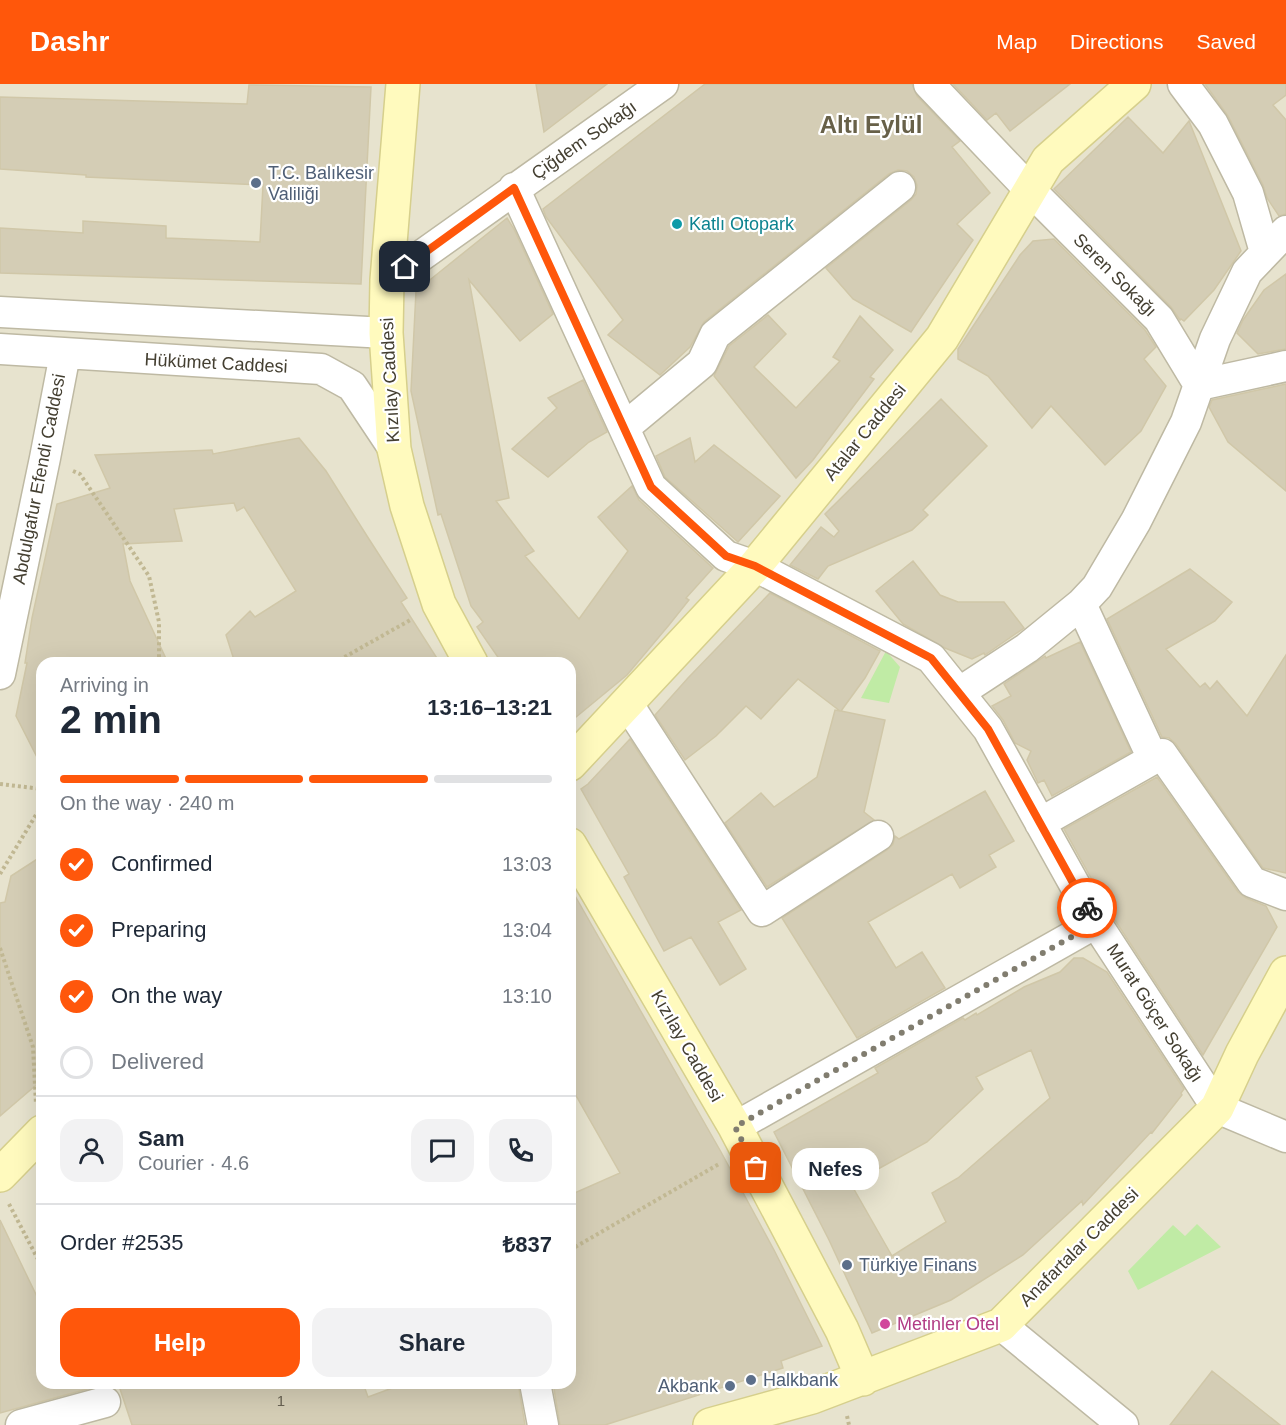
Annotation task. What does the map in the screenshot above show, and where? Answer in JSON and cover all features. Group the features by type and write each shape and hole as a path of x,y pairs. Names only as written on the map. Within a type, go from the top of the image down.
{"main road":[{"name":"Kızılay Caddesi","path":"403,84 387,280 386,333 394,449 407,506 439,604 468,657"},
{"name":"Atalar Caddesi","path":"576,758 755,566 942,338 1048,160 1134,84"},
{"name":"Kızılay Caddesi","path":"576,855 740,1138 842,1330 863,1379"},
{"name":"Anafartalar Caddesi","path":"710,1425 812,1397 1001,1325 1217,1108 1242,1054 1286,973"},
{"path":"3,1186 36,1140"}],"street":[{"name":"Çiğdem Sokağı","path":"387,280 663,84"},
{"name":"Seren Sokağı","path":"929,84 1030,190 1159,319 1199,385"},
{"path":"1183,84 1213,123 1248,193 1265,252"},
{"path":"625,427 702,363 716,335 900,187"},
{"name":"Murat Göçer Sokağı","path":"514,188 651,487 726,556 755,566 931,658 988,729 1096,923 1217,1108"},
{"path":"960,692 1027,648 1081,604 1097,587 1136,520 1186,422 1215,339 1248,272 1286,231"},
{"path":"0,312 386,333"},
{"name":"Hükümet Caddesi","path":"0,349 321,369 352,386 394,449"},
{"name":"Abdulgafur Efendi Caddesi","path":"0,674 64,354"},
{"path":"1199,385 1286,366"},
{"path":"1081,604 1153,759"},
{"path":"627,703 762,911 878,836"},
{"path":"1040,824 1162,754 1252,882 1286,895"},
{"path":"740,1138 1096,923"},
{"path":"1217,1108 1286,1137"},
{"path":"1001,1325 1123,1425"},
{"path":"536,1389 543,1425"},
{"path":"21,1425 105,1402"}],"path":[{"path":"45,458 80,474 148,576 159,622 159,657"},
{"path":"345,657 439,604"},
{"path":"0,784 36,788"},
{"path":"0,873 36,815"},
{"path":"0,948 33,1047 36,1084"},
{"path":"576,1246 740,1138"},
{"path":"3,1186 36,1255"}],"shaded area":[{"path":"0,84 1286,84 1286,1425 0,1425"}],"green space":[{"path":"886,651 900,667 889,703 861,698"},
{"path":"1197,1224 1221,1247 1138,1290 1128,1271 1173,1225 1185,1236"}],"building":[{"path":"536,84 607,84 544,132"},
{"path":"705,84 912,84 917,96 960,141 952,147 990,193 957,224 973,240 911,332 853,299 826,268 916,194 917,185 914,177 907,171 898,170 889,174 704,322 690,347 660,375 608,335 623,320 546,217 543,209"},
{"path":"953,84 1070,84 1010,131 996,113 987,120"},
{"path":"1205,84 1286,84 1286,95 1273,105 1286,120 1286,214 1279,216 1267,198 1263,185 1228,116"},
{"name":"T.C. Balıkesir Valiliği","path":"249,85 371,87 361,284 0,273 0,228 83,233 83,221 166,226 166,238 260,242 263,185 86,177 86,175 0,169 0,97 247,104"},
{"path":"1128,117 1163,153 1189,121 1241,251 1214,290 1184,321 1180,320 1171,307 1054,189"},
{"path":"507,218 553,314 520,341 469,280 509,498 496,501 534,551 525,556 579,619 628,551 598,517 632,486 639,500 713,568 686,598 689,600 627,675 576,717 576,657 498,657 477,627 483,622 471,606 441,514 438,515 411,391 416,291"},
{"path":"1054,239 1145,330 1156,347 1144,359 1166,386 1141,431 1105,465 1051,406 1032,428 988,376 958,359 958,349 1020,255 1033,241"},
{"path":"1286,274 1286,349 1258,354 1237,333 1243,320 1264,290"},
{"path":"768,315 786,334 754,367 796,408 840,361 833,357 860,316 893,350 870,377 874,379 813,460 796,478 714,376 729,346"},
{"path":"583,380 607,432 589,442 548,477 512,449 557,408 548,398"},
{"path":"1286,384 1286,491 1228,442 1209,407 1212,400"},
{"path":"941,399 987,446 923,510 928,515 912,530 828,566 818,579 790,565 821,527 834,537 839,531 825,514"},
{"path":"299,438 326,471 407,598 401,602 436,657 233,657 226,635 250,611 255,617 296,591 244,507 237,511 234,503 174,509 182,541 123,544 130,581 165,657 36,657 36,755 16,716 27,663 25,663 32,618 57,504 110,488 95,455 212,450 213,454"},
{"path":"690,438 695,462 714,445 780,496 738,542 665,477 656,456"},
{"path":"913,561 940,595 958,602 1004,602 1024,628 985,655 984,653 972,659 945,648 903,624 876,591"},
{"path":"1190,569 1232,602 1215,621 1166,649 1200,687 1205,683 1210,689 1217,681 1247,716 1286,655 1286,873 1263,868 1176,744 1169,738 1162,737 1107,619"},
{"path":"770,593 880,651 865,678 841,711 885,720 864,812 874,820 767,887 725,823 761,793 774,807 817,777 835,710 840,711 798,679 761,719 746,706 716,736 685,760 655,715"},
{"path":"1080,642 1131,752 1052,796 1044,780 1038,783 1027,760 1031,751 1015,743 1003,720 992,706 1011,696 1004,684 1045,656 1046,658"},
{"path":"630,739 741,910 718,922 746,969 720,985 691,937 664,951 624,877 629,874 581,789"},
{"path":"1157,777 1238,892 1266,906 1277,927 1203,1055 1111,914 1064,829"},
{"path":"985,791 1014,841 989,855 996,867 960,888 952,874 868,922 896,968 922,952 945,988 857,1038 782,918 887,850 893,844 895,836 899,839"},
{"path":"36,860 36,1085 0,1116 0,903 5,902 11,876"},
{"path":"576,898 721,1152 822,1346 781,1361 783,1368 605,1425 560,1425 554,1389 576,1389 576,1192 620,1173 576,1096"},
{"path":"1074,958 1083,958 1107,972 1184,1089 1182,1095 1152,1133 1083,1205 1082,1201 1023,1255 951,1300 872,1333 829,1240 774,1132 878,1073 875,1068 963,1018 965,1020 976,1013 977,1015 1024,987 1060,972","holes":["1031,1050 1050,1098 958,1178 932,1193 946,1222 892,1256 851,1184 927,1142 983,1089 976,1077"]},
{"path":"0,1220 36,1295 36,1389 87,1389 0,1413"},
{"path":"1212,1371 1280,1425 1170,1425"},
{"path":"120,1389 365,1389 368,1397 390,1389 519,1389 525,1425 132,1425"}],"way so far":[{"path":"756,1168 735,1127 1096,923 1087,908"}],"place":[{"name":"T.C. Balıkesir Valiliği","path":"256,183"},
{"name":"Katlı Otopark","path":"677,224"},
{"name":"Nefes","path":"756,1168"},
{"name":"Türkiye Finans","path":"847,1265"},
{"name":"Metinler Otel","path":"885,1324"},
{"name":"Halkbank","path":"751,1380"},
{"name":"Akbank","path":"730,1386"}],"district":[{"name":"Altı Eylül","path":"871,125"}],"route":[{"path":"405,267 514,188 651,487 726,556 755,566 931,658 988,729 1087,908"}]}
